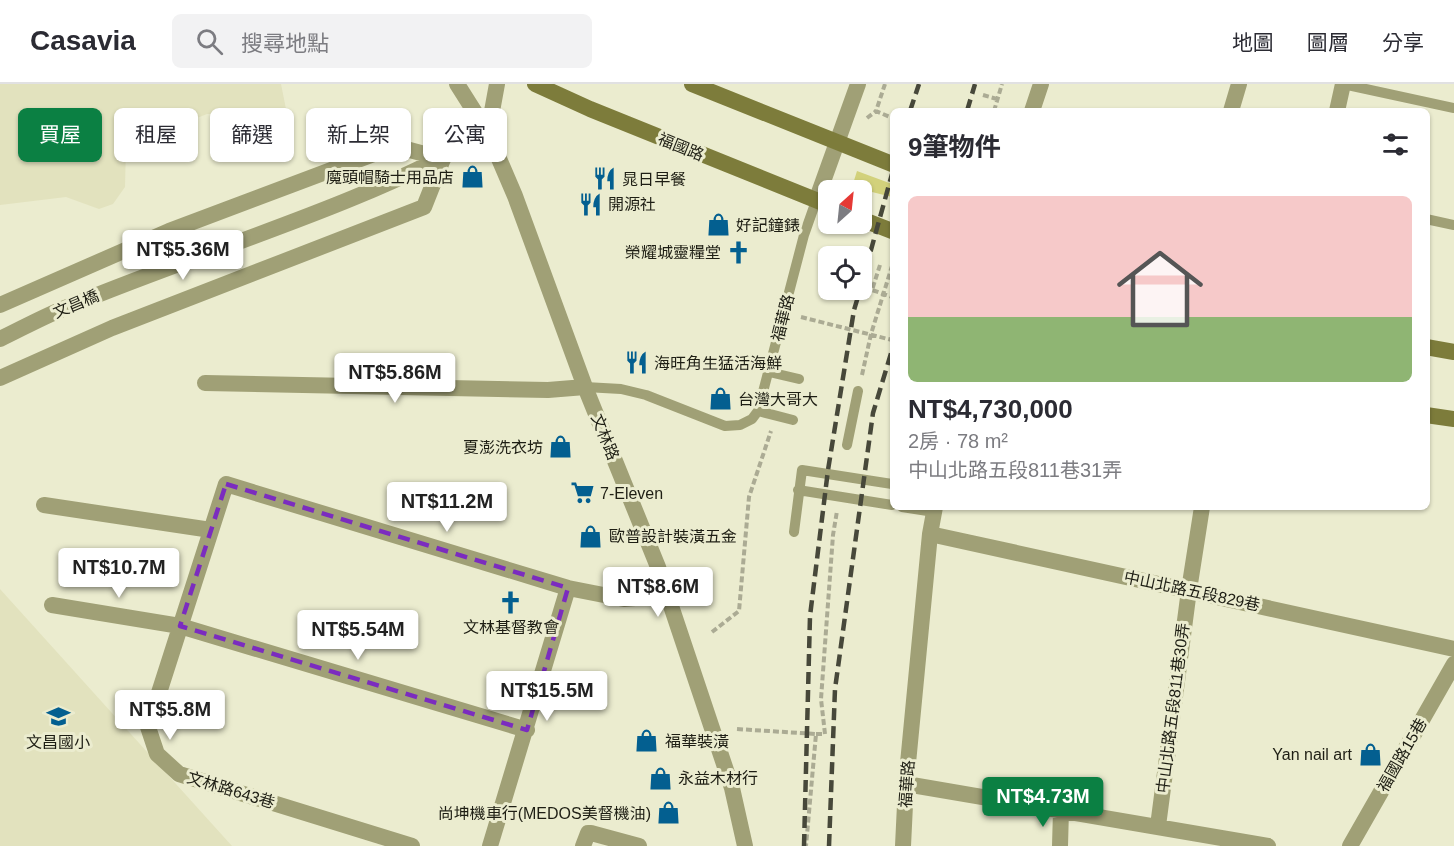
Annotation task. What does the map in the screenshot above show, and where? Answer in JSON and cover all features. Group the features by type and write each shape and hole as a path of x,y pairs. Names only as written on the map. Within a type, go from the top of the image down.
{"main road":[{"name":"福國路","path":"535,84 590,110 818,201"},
{"path":"692,84 890,163"},
{"path":"872,223 890,230"},
{"path":"1430,348 1454,352"},
{"path":"1430,416 1454,419"}],"street":[{"name":"文林路","path":"457,84 472,108"},
{"path":"493,108 497,84"},
{"name":"福華路","path":"827,180 836,142 858,84"},
{"path":"1033,108 1041,84"},
{"path":"1233,108 1239,84"},
{"path":"1338,108 1343,84"},
{"path":"0,305 169,231 395,146 423,154"},
{"name":"文昌橋","path":"0,339 69,306 356,197 436,162"},
{"path":"0,378 112,328 424,207 442,162"},
{"name":"文林路","path":"500,162 519,206 585,387 668,595 732,788 745,846"},
{"path":"205,383 548,390 585,387"},
{"name":"文林路643巷","path":"412,846 179,774 157,754 147,727 226,484 568,588"},
{"path":"44,505 211,530"},
{"name":"福華路","path":"903,846 906,784 930,534 935,510"},
{"name":"中山北路五段811巷30弄","path":"1158,826 1202,510"},
{"name":"中山北路五段829巷","path":"930,534 1454,649"},
{"path":"490,846 568,588 624,599 668,595"},
{"path":"52,605 180,626 527,729"},
{"name":"福國路15巷","path":"1350,846 1454,664"},
{"path":"906,784 1268,846"},
{"path":"1060,846 1061,810"},
{"path":"585,842 588,833 591,833 639,846"}],"lane":[{"path":"1343,84 1454,108"},
{"name":"福華路","path":"758,411 804,235 818,210"},
{"path":"1430,220 1454,225"},
{"path":"769,372 799,379"},
{"path":"585,387 621,389 646,395 725,426 740,424 752,419 758,411 793,420"},
{"path":"847,445 858,391"},
{"path":"794,532 802,470 890,484"},
{"path":"798,490 890,506"}],"path":[{"path":"885,84 876,111 890,117"},
{"path":"995,108 1002,84"},
{"path":"983,95 997,99"},
{"path":"880,265 872,291 890,296"},
{"path":"858,391 871,334 890,273"},
{"path":"801,317 890,339"},
{"path":"712,632 739,611 749,497 771,430"},
{"path":"736,729 825,734 821,699 833,536 839,497"},
{"path":"806,846 816,734"}],"highlighted area":[{"path":"226,484 568,588 527,730 180,626"}],"shaded area":[{"path":"0,84 281,84 286,108 210,108 210,114 198,118 198,108 114,108 114,162 126,162 125,187 113,204 99,209 66,197 0,205"},
{"path":"857,171 890,183 890,196 872,192 872,180 854,180"},
{"name":"文昌國小","path":"0,589 232,846 0,846"}],"railway":[{"path":"911,108 919,84"},
{"path":"968,108 975,84"},
{"path":"872,246 890,181"},
{"path":"804,846 810,616 828,470 857,300"},
{"path":"829,846 835,689 873,413 890,357"}],"place":[{"name":"魔頭帽騎士用品店","path":"472,177"},
{"name":"晁日早餐","path":"604,179"},
{"name":"開源社","path":"590,204"},
{"name":"好記鐘錶","path":"718,225"},
{"name":"榮耀城靈糧堂","path":"739,252"},
{"name":"海旺角生猛活海鮮","path":"636,363"},
{"name":"台灣大哥大","path":"720,399"},
{"name":"夏澎洗衣坊","path":"561,447"},
{"name":"7-Eleven","path":"582,493"},
{"name":"歐普設計裝潢五金","path":"591,536"},
{"name":"文林基督教會","path":"511,602"},
{"name":"文昌國小","path":"58,717"},
{"name":"福華裝潢","path":"647,741"},
{"name":"Yan nail art","path":"1370,754"},
{"name":"永益木材行","path":"660,778"},
{"name":"尚坤機車行(MEDOS美督機油)","path":"669,813"}]}
